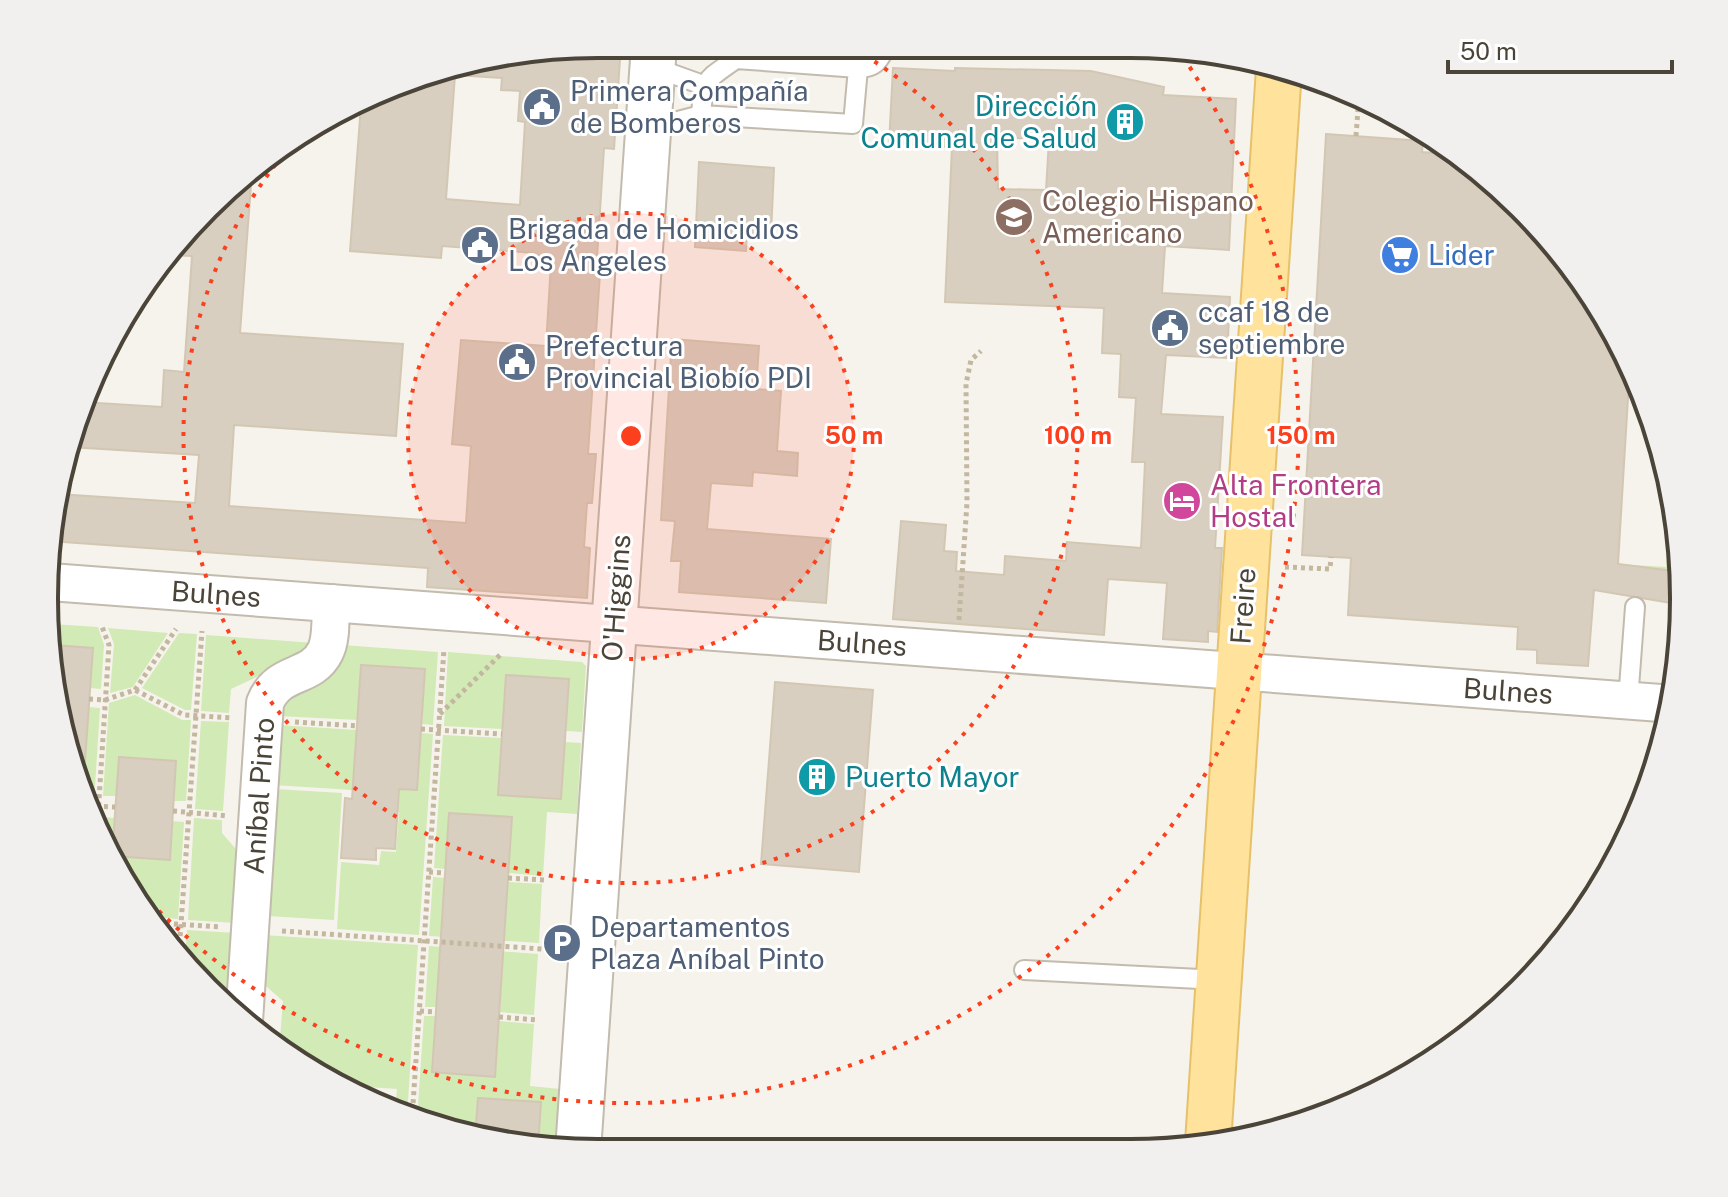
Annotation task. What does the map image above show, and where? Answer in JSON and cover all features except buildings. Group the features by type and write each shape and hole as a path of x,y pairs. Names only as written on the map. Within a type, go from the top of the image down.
{"main road":[{"name":"Freire","path":"1209,1133 1278,79"}],"street":[{"name":"O'Higgins","path":"579,1138 654,58"},
{"name":"Bulnes","path":"58,583 1660,703"},
{"name":"Aníbal Pinto","path":"245,1007 265,703 277,683 314,666 326,650 331,603"}],"lane":[{"path":"657,58 703,85"},
{"path":"701,115 706,80 742,58"},
{"path":"791,58 869,68 880,58"},
{"path":"648,129 701,115 853,124 852,58"},
{"path":"1628,701 1635,607"},
{"path":"1024,970 1219,980"}],"path":[{"path":"1356,136 1358,109"},
{"path":"958,650 967,503 966,384 971,360 981,351"},
{"path":"1285,567 1330,569 1331,557"},
{"path":"98,803 109,645 101,624"},
{"path":"89,699 105,700 135,690 176,629"},
{"path":"179,940 202,631"},
{"path":"413,1106 444,649"},
{"path":"439,715 502,653"},
{"path":"135,690 184,715 358,726"},
{"path":"421,729 502,734"},
{"path":"99,806 115,807"},
{"path":"173,811 257,818"},
{"path":"429,872 445,873"},
{"path":"508,878 546,880"},
{"path":"167,923 542,949"},
{"path":"420,1011 436,1012"},
{"path":"499,1017 538,1020"}],"green space":[{"path":"1667,549 1669,571 1618,564 1666,567"},
{"path":"59,624 98,627 104,645 101,689 90,688 92,648 60,646"},
{"path":"108,628 168,633 133,687 110,693 114,644"},
{"path":"179,633 197,634 191,710 185,710 142,688"},
{"path":"206,635 314,643 306,654 231,689 229,713 201,711"},
{"path":"342,645 438,652 433,725 422,724 425,670 358,720 278,716 279,706"},
{"path":"448,652 582,662 586,666 582,732 566,731 569,679 507,675 502,729 444,726"},
{"path":"135,695 182,720 191,720 186,801 174,801 175,761 119,757 116,796 103,796 109,703"},
{"path":"89,707 100,708 95,793 79,747 86,747"},
{"path":"201,721 229,722 223,811 195,809"},
{"path":"277,725 357,730 353,785 416,790 421,733 433,734 419,935 337,929 341,862 379,865 381,851 396,852 399,812 383,810 384,792 273,785"},
{"path":"443,735 502,738 498,795 561,799 565,742 581,743 577,814 547,812 543,876 509,873 512,817 450,813 445,869 434,868"},
{"path":"274,789 342,793 334,920 267,916"},
{"path":"105,817 114,818 113,836"},
{"path":"194,818 222,820 222,833 241,855 236,923 188,920"},
{"path":"172,821 184,822 178,919 163,918 121,851"},
{"path":"433,877 445,878 504,937 508,882 542,884 539,943 429,936"},
{"path":"187,930 236,933 232,996 216,981 186,947"},
{"path":"263,935 418,945 408,1104 396,1100 397,1089 368,1087 359,1083 328,1067 280,1035 283,1001 260,981"},
{"path":"429,946 538,954 534,1015 500,1012 503,956 440,952 436,1007 425,1007"},
{"path":"424,1016 435,1016 432,1072 495,1077 499,1021 534,1024 530,1086 560,1089 557,1137 539,1135 540,1102 478,1098 476,1125 418,1107"}],"place":[{"name":"Primera Compañía de Bomberos","path":"542,107"},
{"name":"Dirección Comunal de Salud","path":"1125,122"},
{"name":"Colegio Hispano Americano","path":"1014,217"},
{"name":"Brigada de Homicidios Los Ángeles","path":"480,245"},
{"name":"Lider","path":"1400,255"},
{"name":"ccaf 18 de septiembre","path":"1170,328"},
{"name":"Prefectura Provincial Biobío PDI","path":"517,362"},
{"name":"Alta Frontera Hostal","path":"1182,501"},
{"name":"Puerto Mayor","path":"817,777"},
{"name":"Departamentos Plaza Aníbal Pinto","path":"562,943"}]}
